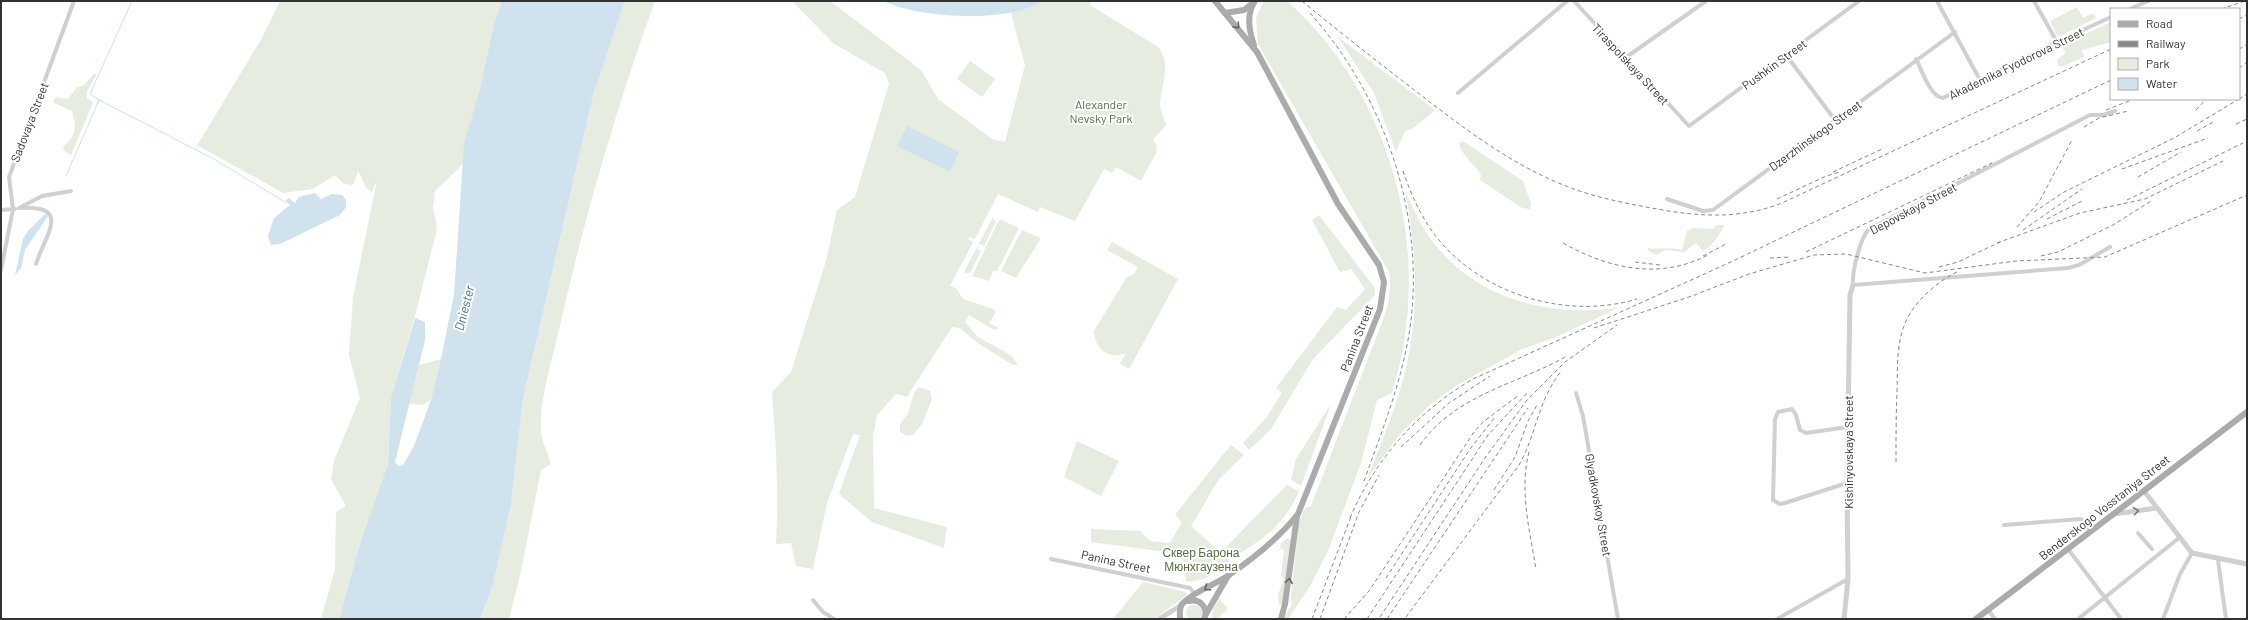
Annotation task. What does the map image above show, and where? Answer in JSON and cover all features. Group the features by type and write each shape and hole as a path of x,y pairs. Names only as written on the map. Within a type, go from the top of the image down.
{"main road":[{"path":"1215,1 1257,52"},
{"path":"1225,13 1244,10 1254,2"},
{"path":"1254,2 1249,24 1257,52"},
{"name":"Panina Street","path":"1228,576 1278,537 1298,514 1380,309 1384,282 1379,265 1338,204 1257,52"},
{"name":"Benderskogo Vosstaniya Street","path":"1976,619 2247,412"},
{"path":"1281,619 1285,604 1298,514"},
{"path":"1180,618 1179,612 1184,603 1216,581 1228,576"},
{"path":"1205,617 1228,576"},
{"path":"1184,603 1196,600 1200,602 1203,605 1205,617"}],"street":[{"name":"Sadovaya Street","path":"1,270 13,209 9,177 74,1"},
{"path":"1458,93 1567,1"},
{"name":"Tiraspolskaya Street","path":"1574,1 1689,126"},
{"path":"1625,58 1706,1"},
{"name":"Pushkin Street","path":"1689,126 1859,1"},
{"path":"1937,1 1980,80"},
{"path":"2034,1 2057,42"},
{"path":"2132,8 2148,1"},
{"name":"Akademika Fyodorova Street","path":"1916,59 1933,92 1941,98 2057,42 2110,18"},
{"name":"Dzerzhinskogo Street","path":"1667,199 1703,211 1713,210 1916,59 1955,32"},
{"path":"1786,55 1835,120"},
{"name":"Depovskaya Street","path":"1853,285 1854,269 1863,236 1869,229 2090,115 2103,115 2115,111"},
{"path":"19,208 42,196 71,191"},
{"path":"1,210 33,207 50,214 52,218 49,233 36,264"},
{"path":"1853,285 2076,267 2110,247"},
{"name":"Kishinyovskaya Street","path":"1844,619 1848,579 1847,483 1850,295 1853,285"},
{"name":"Glyadkovskoy Street","path":"1576,393 1583,416 1618,619"},
{"path":"1847,483 1785,504 1780,504 1773,500 1775,419 1782,410 1792,409 1796,414 1800,430 1806,433 1848,427"},
{"path":"2144,491 2192,553 2218,560 2247,564"},
{"path":"2114,514 2157,508"},
{"path":"2004,525 2081,520 2086,523 2090,532"},
{"path":"2138,533 2152,549"},
{"path":"2078,619 2179,538"},
{"path":"2068,549 2121,619"},
{"path":"2162,619 2182,569 2192,553"},
{"name":"Panina Street","path":"1052,559 1190,588 1196,595"},
{"path":"2218,560 2226,619"},
{"path":"1777,619 1782,618 1848,579"},
{"path":"814,600 823,612 834,619"},
{"path":"1160,619 1184,603"},
{"path":"1988,610 1996,619"}],"green space":[{"path":"280,1 502,1 492,34 480,88 467,134 464,163 435,191 433,208 437,229 416,312 391,398 388,464 361,540 339,619 321,619 335,569 336,512 346,506 331,479 334,461 360,398 349,355 353,298 377,180 372,192 365,185 358,171 353,185 344,184 335,175 313,189 283,193 199,146 195,149 262,38"},
{"path":"625,1 655,1 627,82 590,205 544,394 541,432 551,464 541,470 521,571 509,619 480,619 493,585 511,505 523,399 594,92"},
{"name":"Alexander Nevsky Park","path":"792,1 830,1 921,70 938,99 992,139 1005,142 1025,65 1011,13 1041,1 1092,1 1090,5 1158,47 1162,54 1165,67 1160,104 1161,112 1166,125 1153,140 1157,146 1156,153 1141,181 1116,167 1112,173 1104,169 1075,221 1040,207 1038,212 998,194 975,239 970,237 968,239 973,242 950,286 956,288 963,299 993,309 996,312 989,323 999,328 994,330 969,315 965,322 978,337 1012,356 1018,365 1013,365 979,344 960,328 952,327 907,397 896,394 877,415 873,436 874,508 947,527 944,548 872,522 839,494 860,435 853,434 827,503 813,569 796,566 791,543 776,544 777,468 772,392 791,372 826,261 837,210 855,197 889,84 885,73 833,43"},
{"path":"1264,1 1287,1 1324,40 1355,83 1379,131 1396,182 1406,234 1409,288 1404,341 1392,393 1377,400 1361,463 1328,551 1310,586 1288,619 1283,619 1294,600 1290,603 1299,523 1305,508 1311,506 1386,312 1389,299 1390,279 1389,272 1258,44 1256,17"},
{"path":"2077,7 2083,18 2093,13 2096,18 2058,37 2050,21"},
{"path":"2110,22 2110,42 2082,50 2084,57 2061,67 2058,65 2057,60 2066,53 2061,45"},
{"path":"1338,37 1435,110 1412,129 1405,131 1396,152 1374,93"},
{"path":"970,61 995,79 982,97 957,79"},
{"path":"94,74 97,74 87,91 87,98 93,103 71,155 63,150 65,145 72,137 75,129 72,111 54,103 53,101 56,97 68,99 77,87 83,86"},
{"path":"1463,141 1523,181 1531,204 1530,209 1522,208 1480,180 1481,175 1460,147 1459,143"},
{"path":"1405,190 1430,239 1460,270 1479,284 1523,302 1546,307 1570,310 1618,308 1554,338 1522,349 1454,387 1431,404 1403,430 1367,479 1390,421 1404,378 1414,320 1414,255"},
{"path":"994,215 993,219 996,221 984,246 979,244 977,249 981,251 970,273 965,273 964,272"},
{"path":"1319,215 1375,288 1375,295 1313,359 1271,429 1249,450 1243,443 1266,418 1282,393 1276,388 1337,307 1346,310 1365,289 1351,269 1340,272 1312,220"},
{"path":"1001,220 1019,228 997,271 993,271 989,281 972,276 998,222"},
{"path":"1716,225 1724,225 1716,240 1703,251 1696,243 1684,252 1665,250 1656,255 1650,252 1647,248 1682,250 1687,231 1693,228 1713,229"},
{"path":"1022,230 1040,238 1040,240 1016,278 1001,271"},
{"path":"1112,242 1178,279 1129,369 1120,364 1126,353 1114,355 1104,352 1097,343 1094,331 1127,277 1134,274 1138,267 1107,250"},
{"path":"441,359 431,400 422,405 409,404 419,365"},
{"path":"919,387 930,391 932,399 922,424 913,435 907,436 900,432 900,424 908,414 914,393"},
{"path":"1331,404 1301,486 1291,480 1296,459"},
{"path":"1077,441 1119,461 1101,496 1064,477"},
{"name":"Сквер Барона Мюнхгаузена","path":"1231,445 1244,455 1219,479 1191,526 1230,561 1204,579 1186,582 1183,558 1173,556 1174,553 1091,542 1091,529 1140,531 1150,541 1170,543 1182,522 1175,515"},
{"path":"1287,485 1299,491 1287,513 1280,522 1264,537 1234,557 1224,549"},
{"path":"1288,538 1291,541 1283,604 1279,605 1278,595 1284,578 1281,576 1284,550 1280,548 1282,542"},
{"path":"1143,582 1186,592 1187,595 1154,619 1113,619"},
{"path":"1219,598 1227,608 1226,611 1219,616 1221,619 1212,619 1213,610"},
{"path":"1194,605 1200,607 1202,613 1200,619 1194,621 1188,619 1186,613 1188,607"}],"water":[{"name":"Dniester","path":"502,1 625,1 594,92 523,399 511,505 493,585 480,619 339,619 361,540 388,464 391,398 415,318 425,322 425,340 395,462 398,466 403,465 414,446 431,400 454,295 464,144 480,88 494,25"},
{"path":"884,1 1041,1 1027,8 1008,13 987,16 964,16 940,15 918,11 899,7"},
{"path":"907,126 959,152 950,172 897,146"},
{"path":"315,193 321,199 332,194 342,195 346,200 346,207 340,215 280,244 271,245 268,236 274,218 290,205 285,201 289,198 295,203 299,197"},
{"path":"45,214 48,216 25,250 21,268 15,275 23,239 28,231"}],"waterway":[{"path":"99,100 90,94 132,1"},
{"path":"66,176 99,100 214,159 285,202"}],"railway":[{"path":"1302,1 1445,114 1501,153 1540,175 1573,189 1620,202 1673,212 1705,215 1751,212 1782,203 2110,49"},
{"path":"2224,8 2245,1"},
{"path":"1310,13 1337,47 1361,84 1380,124 1396,166 1407,209 1412,252 1413,296 1408,340 1400,376 1363,484"},
{"path":"2240,18 2247,15"},
{"path":"2240,48 2247,45"},
{"path":"2240,67 2247,62"},
{"path":"1350,518 1360,496 1372,476 1400,438 1434,406 1473,379 1733,261 2110,80"},
{"path":"2240,98 2247,94"},
{"path":"2106,110 2131,100"},
{"path":"2196,110 2205,100"},
{"path":"2034,212 2064,192 2174,138 2237,100"},
{"path":"2084,127 2099,118 2128,111"},
{"path":"2236,124 2247,119"},
{"path":"2197,131 2215,121"},
{"path":"2122,169 2208,138"},
{"path":"2017,227 2039,202 2072,140"},
{"path":"2127,200 2243,143"},
{"path":"1833,172 1882,149"},
{"path":"2138,177 2181,152"},
{"path":"1997,243 2080,213 2145,199 2223,161"},
{"path":"1806,252 1992,163"},
{"path":"1403,171 1418,206 1438,239 1457,259 1479,275 1503,288 1528,298 1555,304 1583,306 1610,305 1637,299"},
{"path":"1777,199 1824,177 1839,172"},
{"path":"2023,230 2082,189"},
{"path":"1594,328 1692,296 1749,274 1814,255 1846,254 1925,273 2016,261 2105,257 2247,195"},
{"path":"2047,219 2084,200"},
{"path":"2041,256 2058,252 2113,225 2151,201"},
{"path":"1939,267 1958,262 2002,241"},
{"path":"1563,243 1598,259 1616,265 1635,268 1653,269 1672,267 1690,263 1708,255"},
{"path":"1703,256 1728,243"},
{"path":"1770,258 1791,257"},
{"path":"1635,262 1660,265"},
{"path":"1896,462 1898,351 1900,338 1909,315 1917,304 1941,281 1957,272"},
{"path":"1380,617 1485,458 1527,400 1565,362 1617,325"},
{"path":"1420,445 1435,428 1451,414 1469,402 1567,356"},
{"path":"1406,617 1519,465 1530,441 1547,394 1562,370"},
{"path":"1401,447 1449,403 1490,376"},
{"path":"1367,619 1488,435 1528,392"},
{"path":"1344,619 1369,591 1474,432 1483,422 1519,395"},
{"path":"1494,490 1515,457 1528,421 1537,405"},
{"path":"1387,619 1528,408"},
{"path":"1386,578 1470,449 1495,417"},
{"path":"1529,452 1526,466 1525,496 1526,511 1536,569"},
{"path":"1320,619 1359,512 1379,475"},
{"path":"1312,619 1352,514"}]}
